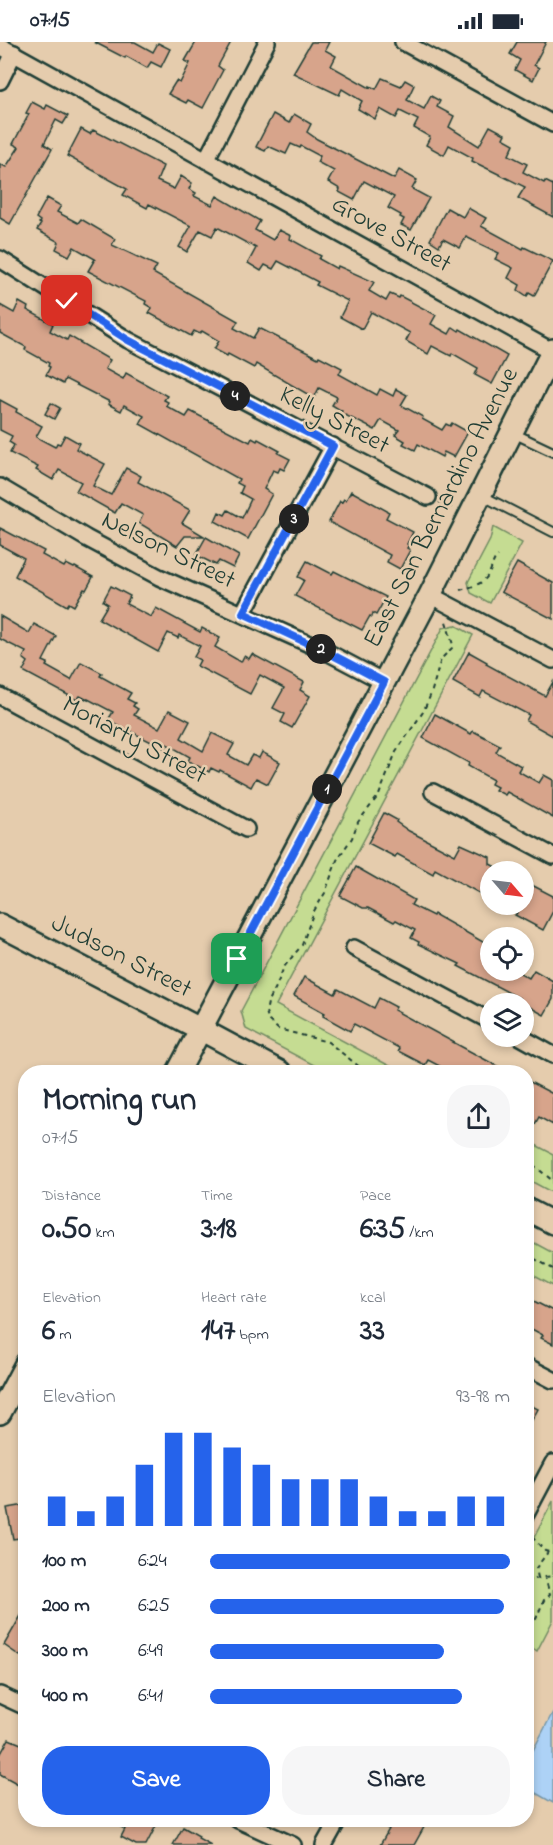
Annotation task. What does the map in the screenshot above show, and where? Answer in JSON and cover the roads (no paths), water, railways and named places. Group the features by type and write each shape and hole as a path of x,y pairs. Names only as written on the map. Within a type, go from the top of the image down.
{"street":[{"path":"206,160 267,42"},
{"path":"403,42 553,124"},
{"name":"Grove Street","path":"0,45 553,351"},
{"path":"0,81 14,53"},
{"name":"Kelly Street","path":"0,259 128,340 428,497"},
{"name":"East San Bernardino Avenue","path":"181,1065 430,595 553,351"},
{"path":"243,613 333,446"},
{"name":"Nelson Street","path":"0,487 86,538 159,577 327,652 384,682"},
{"path":"430,595 553,660"},
{"name":"Moriarty Street","path":"0,696 246,829"},
{"path":"433,792 553,856"},
{"name":"Judson Street","path":"0,925 267,1065"},
{"path":"354,948 480,1016"},
{"path":"534,1044 553,1055"},
{"path":"534,1213 553,1223"},
{"path":"534,1370 553,1380"},
{"path":"0,1413 18,1379"},
{"path":"534,1499 553,1463"},
{"path":"0,1695 18,1703"},
{"path":"253,1827 293,1845"},
{"path":"324,1845 334,1827"}],"lane":[{"path":"512,432 553,452"},
{"path":"479,494 553,532"}],"water":[{"path":"553,1712 553,1803 534,1792 534,1749"}]}
